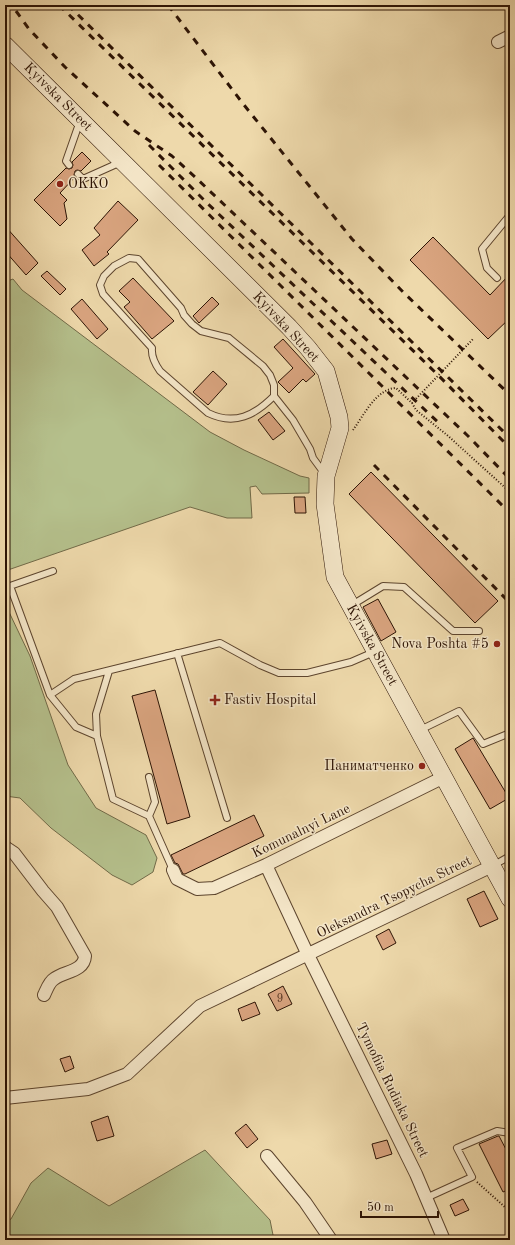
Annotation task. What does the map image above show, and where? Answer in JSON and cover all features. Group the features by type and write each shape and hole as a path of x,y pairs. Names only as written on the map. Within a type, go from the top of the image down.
{"main road":[{"name":"Kyivska Street","path":"5,46 289,327 326,371 339,417 340,428 326,476 325,504 335,577 492,866 508,890"}],"street":[{"path":"498,42 510,36"},
{"name":"Komunalnyi Lane","path":"173,870 177,879 197,889 214,888 266,865 444,777"},
{"path":"5,847 14,853 57,907 85,956 85,962 81,966 53,979 44,995"},
{"name":"Tymofiia Rudiaka Street","path":"266,865 308,955 416,1174 444,1240"},
{"name":"Oleksandra Tsopycha Street","path":"5,1098 88,1089 128,1074 200,1006 492,866"},
{"path":"267,1156 305,1202 331,1240"}],"lane":[{"path":"69,165 66,161 80,120"},
{"path":"78,174 83,179 121,162"},
{"path":"497,278 487,268 482,249 510,215"},
{"path":"274,396 264,406 245,417 226,419 208,413 156,366 151,354 152,348 103,294 100,285 104,276 114,266 129,258 138,259 192,324 201,331 229,338 263,366 270,375 274,385 274,396 293,420 310,449 313,458 326,476"},
{"path":"53,571 10,586 50,695 76,726 96,736"},
{"path":"351,606 383,586 404,586 453,631 479,631"},
{"path":"50,695 74,679 220,643 260,665 279,673 307,673 351,662 376,651"},
{"path":"177,653 227,818"},
{"path":"108,671 96,714 96,736 113,799 149,816 173,870"},
{"path":"419,731 459,711 483,744 510,733"},
{"path":"149,777 155,802 149,816"},
{"path":"492,866 510,856"},
{"path":"426,1198 472,1177 457,1148 497,1131 510,1133"}],"path":[{"path":"412,403 474,338"},
{"path":"353,430 375,399 390,388 396,388 412,403 416,410 447,435 510,492"},
{"path":"472,1177 506,1208 510,1217"}],"green space":[{"path":"13,279 22,290 210,432 244,450 300,476 309,478 309,493 262,494 256,486 250,487 252,518 227,518 190,507 5,571 5,282"},
{"path":"5,612 9,612 30,656 68,765 96,808 146,835 157,858 153,872 132,885 112,875 51,828 20,798 5,796"},
{"path":"205,1150 270,1220 274,1240 5,1240 5,1222 11,1219 31,1183 48,1168 109,1206"}],"building":[{"name":"OKKO","path":"82,152 91,161 81,171 75,171 75,177 60,193 67,200 64,203 67,219 60,226 34,200 66,168 72,168 72,162"},
{"path":"118,201 138,220 107,252 109,254 94,266 82,250 100,235 94,228"},
{"path":"5,226 38,263 26,275 5,251"},
{"path":"433,237 490,295 510,274 510,318 488,339 410,260"},
{"path":"47,271 66,289 60,295 41,276"},
{"path":"133,278 174,321 152,339 124,307 130,302 119,291"},
{"path":"212,297 219,304 199,323 193,316"},
{"path":"82,299 108,329 97,339 71,309"},
{"path":"283,339 315,374 306,382 303,379 289,393 278,382 293,368 274,347"},
{"path":"213,371 227,384 208,405 193,392"},
{"path":"269,412 285,431 273,440 258,420"},
{"path":"371,472 498,601 475,623 349,494"},
{"path":"294,497 305,497 306,513 295,513"},
{"path":"378,599 396,632 381,641 363,607"},
{"path":"155,690 190,817 167,824 132,696"},
{"path":"473,738 509,798 490,809 455,749"},
{"path":"254,815 264,836 185,874 183,874 178,864 175,863 171,855"},
{"path":"484,891 498,919 480,927 467,899"},
{"path":"389,929 396,943 383,950 376,936"},
{"path":"283,986 292,1004 277,1011 268,994"},
{"path":"255,1002 260,1014 242,1021 238,1009"},
{"path":"70,1056 74,1068 65,1072 60,1059"},
{"path":"108,1116 114,1136 97,1141 91,1122"},
{"path":"246,1124 258,1139 247,1148 235,1133"},
{"path":"498,1136 510,1157 510,1189 503,1192 479,1144"},
{"path":"387,1140 392,1154 376,1159 372,1144"},
{"path":"463,1199 469,1210 455,1216 450,1205"}],"railway":[{"path":"59,5 439,376 510,448"},
{"path":"68,5 510,438"},
{"path":"168,5 244,105 352,239 403,292 510,395"},
{"path":"16,11 29,29 65,67 135,131 172,156 195,177 468,436 510,479"},
{"path":"149,145 206,202 442,426"},
{"path":"159,165 510,513"},
{"path":"374,465 510,603"}],"place":[{"name":"OKKO","path":"60,184"},
{"name":"Nova Poshta #5","path":"497,644"},
{"name":"Fastiv Hospital","path":"215,700"},
{"name":"Паниматченко","path":"422,766"}]}
